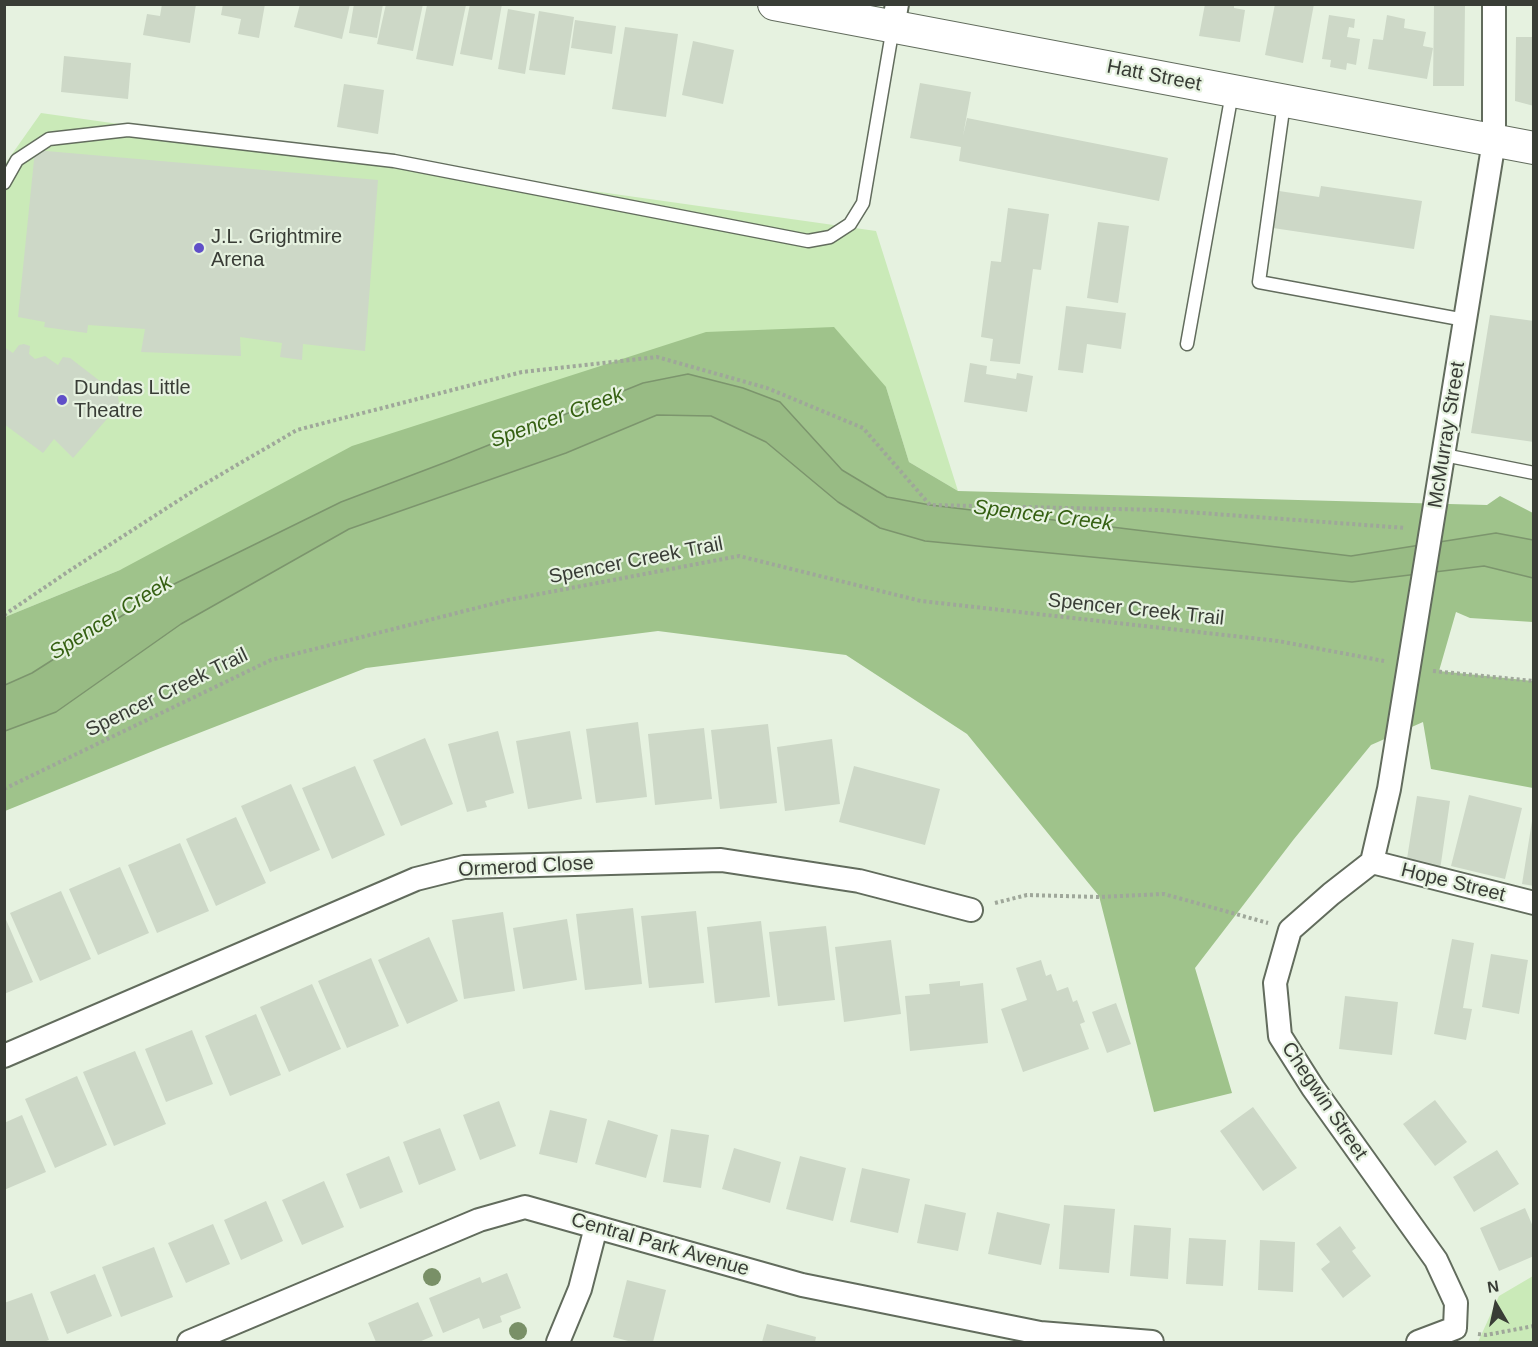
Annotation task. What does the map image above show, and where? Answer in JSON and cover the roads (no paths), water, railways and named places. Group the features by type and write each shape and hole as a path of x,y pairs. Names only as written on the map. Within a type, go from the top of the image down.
{"street":[{"name":"Hatt Street","path":"774,4 895,16 1285,102 1533,148"},
{"name":"McMurray Street","path":"1372,862 1415,667 1431,531 1494,141 1494,4"},
{"name":"Ormerod Close","path":"4,1056 416,879 464,867 721,860 859,881 971,910"},
{"name":"Hope Street","path":"1372,862 1533,903"},
{"name":"Chegwin Street","path":"1372,862 1330,894 1290,930 1275,983 1280,1036 1313,1088 1436,1260 1456,1303 1455,1328 1424,1340"},
{"name":"Central Park Avenue","path":"189,1342 479,1220 525,1207 814,1287 1040,1334 1152,1342"},
{"path":"558,1342 580,1289 596,1227"}],"lane":[{"path":"4,183 17,160 49,139 128,130 394,161 808,241 830,237 850,224 863,203 895,16"},
{"path":"1187,344 1232,91"},
{"path":"1285,102 1259,282 1465,320"},
{"path":"1444,455 1533,472"}],"water":[{"name":"Spencer Creek","path":"688,374 743,388 780,402 842,470 887,497 930,505 1351,556 1496,533 1533,540 1533,578 1484,566 1352,582 925,541 880,528 838,502 766,442 711,416 657,415 566,453 349,529 181,624 56,712 5,731 5,685 32,673 164,589 341,502 643,383"}],"place":[{"name":"J.L. Grightmire Arena","path":"199,248"},
{"name":"Dundas Little Theatre","path":"62,400"}]}
